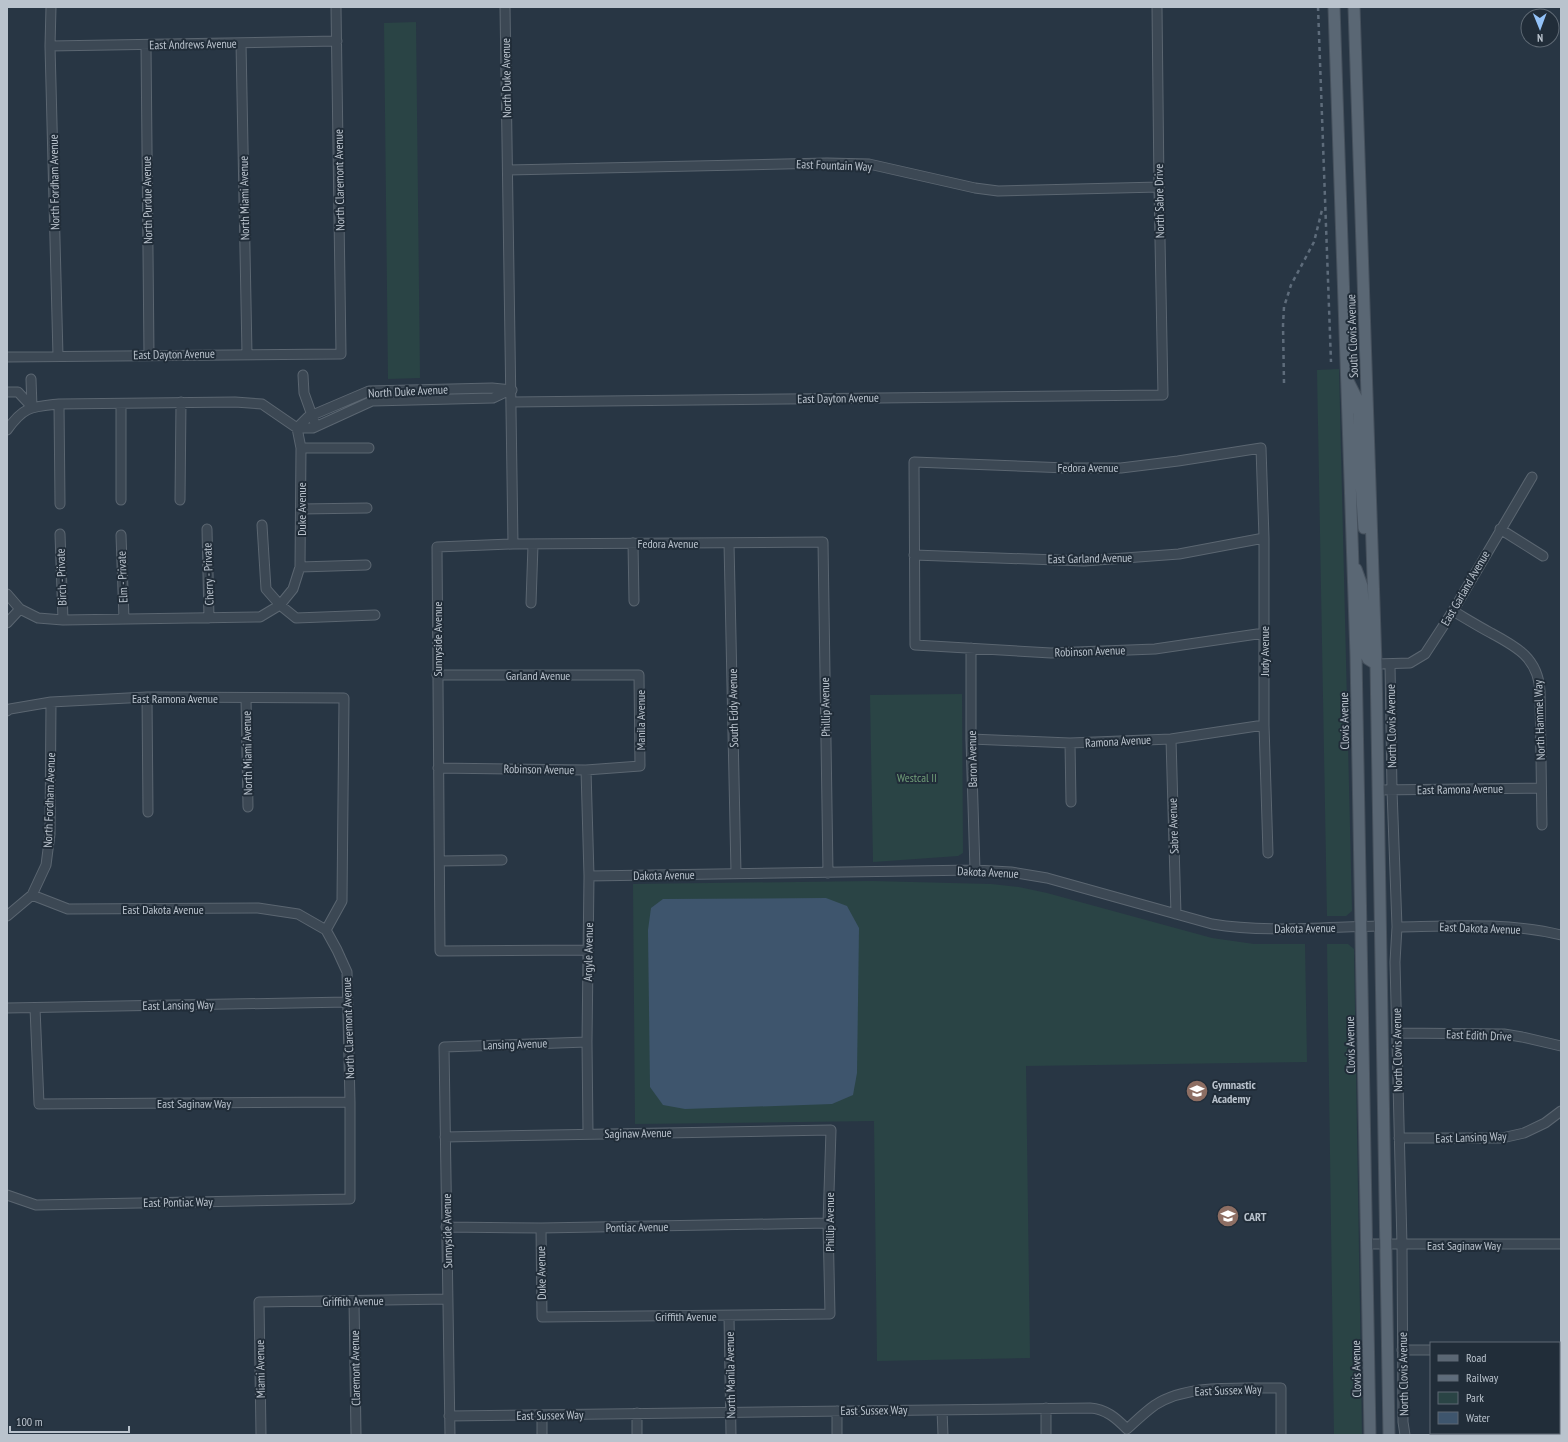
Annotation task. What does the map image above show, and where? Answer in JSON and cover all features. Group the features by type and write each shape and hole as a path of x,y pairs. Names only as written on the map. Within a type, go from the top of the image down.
{"main road":[{"name":"South Clovis Avenue","path":"1334,7 1356,654"},
{"name":"South Clovis Avenue","path":"1354,7 1376,664"},
{"path":"1347,379 1357,399 1359,414 1360,470 1365,475 1369,476"},
{"path":"1350,475 1358,478 1361,483 1364,538 1372,543"},
{"path":"1353,563 1362,586 1366,655 1371,662 1376,664 1389,1435"},
{"name":"Clovis Avenue","path":"1356,654 1370,1435"}],"street":[{"name":"North Fordham Avenue","path":"51,7 50,46 58,356"},
{"name":"North Claremont Avenue","path":"336,7 341,354"},
{"name":"North Duke Avenue","path":"505,7 512,402"},
{"name":"North Sabre Drive","path":"1157,7 1163,395"},
{"name":"East Andrews Avenue","path":"50,46 336,41"},
{"name":"North Miami Avenue","path":"241,43 247,354"},
{"name":"North Purdue Avenue","path":"146,45 149,354"},
{"name":"East Fountain Way","path":"508,170 827,163 869,164 975,188 998,191 1159,187"},
{"name":"East Dayton Avenue","path":"7,356 341,354"},
{"path":"303,374 304,393 317,426"},
{"path":"32,379 32,407"},
{"name":"North Duke Avenue","path":"297,428 308,417 369,391 492,388 512,390"},
{"name":"North Duke Avenue","path":"297,428 313,428 372,401 493,398 512,390"},
{"path":"7,392 18,392 32,407"},
{"name":"East Dayton Avenue","path":"512,402 1163,395"},
{"path":"7,430 17,416 32,407 59,404 181,402 234,402 262,404 297,428"},
{"path":"180,500 181,402"},
{"path":"512,402 513,544"},
{"path":"59,404 60,504"},
{"path":"121,404 121,500"},
{"name":"Duke Avenue","path":"7,594 20,609 38,618 62,620 260,617 280,605 293,589 300,567 301,448 297,428"},
{"path":"301,448 369,448"},
{"name":"Fedora Avenue","path":"914,555 914,462 1067,468 1121,468 1261,448"},
{"name":"Judy Avenue","path":"1261,448 1264,538 1264,725 1268,853"},
{"name":"East Garland Avenue","path":"1376,664 1410,664 1423,657 1532,477"},
{"path":"301,509 368,508"},
{"path":"262,526 266,589 280,605 296,618 375,615"},
{"name":"Cherry - Private","path":"207,529 209,618"},
{"path":"1500,529 1543,556"},
{"name":"Birch - Private","path":"60,534 62,620"},
{"name":"Elm - Private","path":"121,534 124,619"},
{"name":"East Garland Avenue","path":"914,555 1084,561 1179,554 1264,538"},
{"name":"Fedora Avenue","path":"513,544 823,542"},
{"name":"Phillip Avenue","path":"823,542 828,873"},
{"path":"632,543 634,601"},
{"name":"South Eddy Avenue","path":"729,543 736,874"},
{"name":"Sunnyside Avenue","path":"513,544 437,547 440,951 588,950"},
{"path":"531,603 533,545"},
{"name":"Robinson Avenue","path":"914,555 915,645 1051,653 1155,649 1264,633"},
{"path":"300,567 366,565"},
{"path":"7,623 20,609"},
{"name":"North Hammel Way","path":"1452,611 1513,645 1527,657 1538,674 1540,691 1542,825"},
{"name":"Baron Avenue","path":"971,648 971,739 975,870"},
{"name":"North Clovis Avenue","path":"1390,664 1392,790 1398,927 1395,962 1402,1244 1402,1350 1405,1435"},
{"name":"Garland Avenue","path":"437,675 640,674"},
{"name":"Manila Avenue","path":"640,674 640,766"},
{"path":"147,697 148,812"},
{"name":"East Ramona Avenue","path":"7,711 10,709 51,702 147,697 344,698 342,901 326,930"},
{"name":"North Miami Avenue","path":"246,698 248,808"},
{"name":"North Fordham Avenue","path":"32,895 46,865 50,834 51,702"},
{"name":"Ramona Avenue","path":"971,739 1070,743 1170,739 1264,725"},
{"name":"Sabre Avenue","path":"1170,739 1176,914"},
{"path":"1070,743 1072,802"},
{"name":"Robinson Avenue","path":"438,768 586,770 640,766"},
{"name":"Argyle Avenue","path":"586,770 589,876 587,1042 588,1133"},
{"name":"East Ramona Avenue","path":"1378,790 1541,788"},
{"path":"440,861 502,860"},
{"name":"Dakota Avenue","path":"589,876 975,870 1011,872 1047,878 1212,924 1258,929 1380,926"},
{"path":"7,916 32,895"},
{"name":"East Dakota Avenue","path":"32,895 68,909 258,908 298,914 326,930"},
{"name":"East Dakota Avenue","path":"1398,927 1496,926 1561,935"},
{"name":"North Claremont Avenue","path":"326,930 347,972 350,1102 350,1199"},
{"name":"East Lansing Way","path":"7,1008 348,1002"},
{"name":"East Saginaw Way","path":"35,1008 39,1104 350,1102"},
{"name":"East Edith Drive","path":"1397,1033 1504,1034 1561,1046"},
{"name":"Lansing Avenue","path":"444,1047 587,1042"},
{"name":"Sunnyside Avenue","path":"444,1047 450,1435"},
{"name":"East Lansing Way","path":"1399,1138 1502,1138 1524,1133 1545,1123 1561,1111"},
{"name":"Phillip Avenue","path":"830,1314 828,1223 831,1130"},
{"name":"Saginaw Avenue","path":"445,1137 588,1133 831,1130"},
{"name":"East Pontiac Way","path":"7,1195 36,1205 350,1199"},
{"name":"Pontiac Avenue","path":"446,1227 541,1228 828,1223"},
{"name":"Duke Avenue","path":"541,1228 542,1317"},
{"name":"East Saginaw Way","path":"1367,1244 1561,1244"},
{"name":"Griffith Avenue","path":"259,1302 448,1299"},
{"name":"Claremont Avenue","path":"354,1301 356,1435"},
{"name":"Miami Avenue","path":"259,1302 261,1435"},
{"name":"Griffith Avenue","path":"542,1317 830,1314"},
{"name":"North Manila Avenue","path":"729,1316 732,1435"},
{"path":"1402,1350 1430,1350"},
{"name":"East Sussex Way","path":"449,1416 1097,1408 1114,1416 1130,1432 1156,1404 1182,1393 1197,1390 1281,1388 1281,1435"},
{"path":"1046,1408 1046,1435"},
{"path":"942,1410 943,1435"},
{"path":"837,1411 837,1435"},
{"path":"637,1414 637,1435"},
{"path":"542,1415 542,1435"}],"green space":[{"path":"416,22 420,378 388,379 384,23"},
{"path":"1339,369 1352,911 1346,916 1327,916 1317,370"},
{"name":"Westcal II","path":"962,694 963,853 958,856 873,862 870,695"},
{"path":"872,881 991,884 1019,887 1047,893 1212,938 1254,944 1305,944 1307,1062 1026,1066 1030,1358 877,1361 874,1121 635,1124 633,884"},
{"path":"1327,944 1348,944 1354,949 1362,1435 1334,1435"}],"water":[{"path":"826,898 847,906 859,928 857,1073 853,1095 832,1104 685,1109 663,1105 650,1087 648,930 651,908 663,899"}],"railway":[{"path":"1318,7 1331,362"},
{"path":"1284,383 1284,307 1291,285 1314,242 1322,210"}],"place":[{"name":"Gymnastic Academy","path":"1197,1091"},
{"name":"CART","path":"1228,1216"}]}
